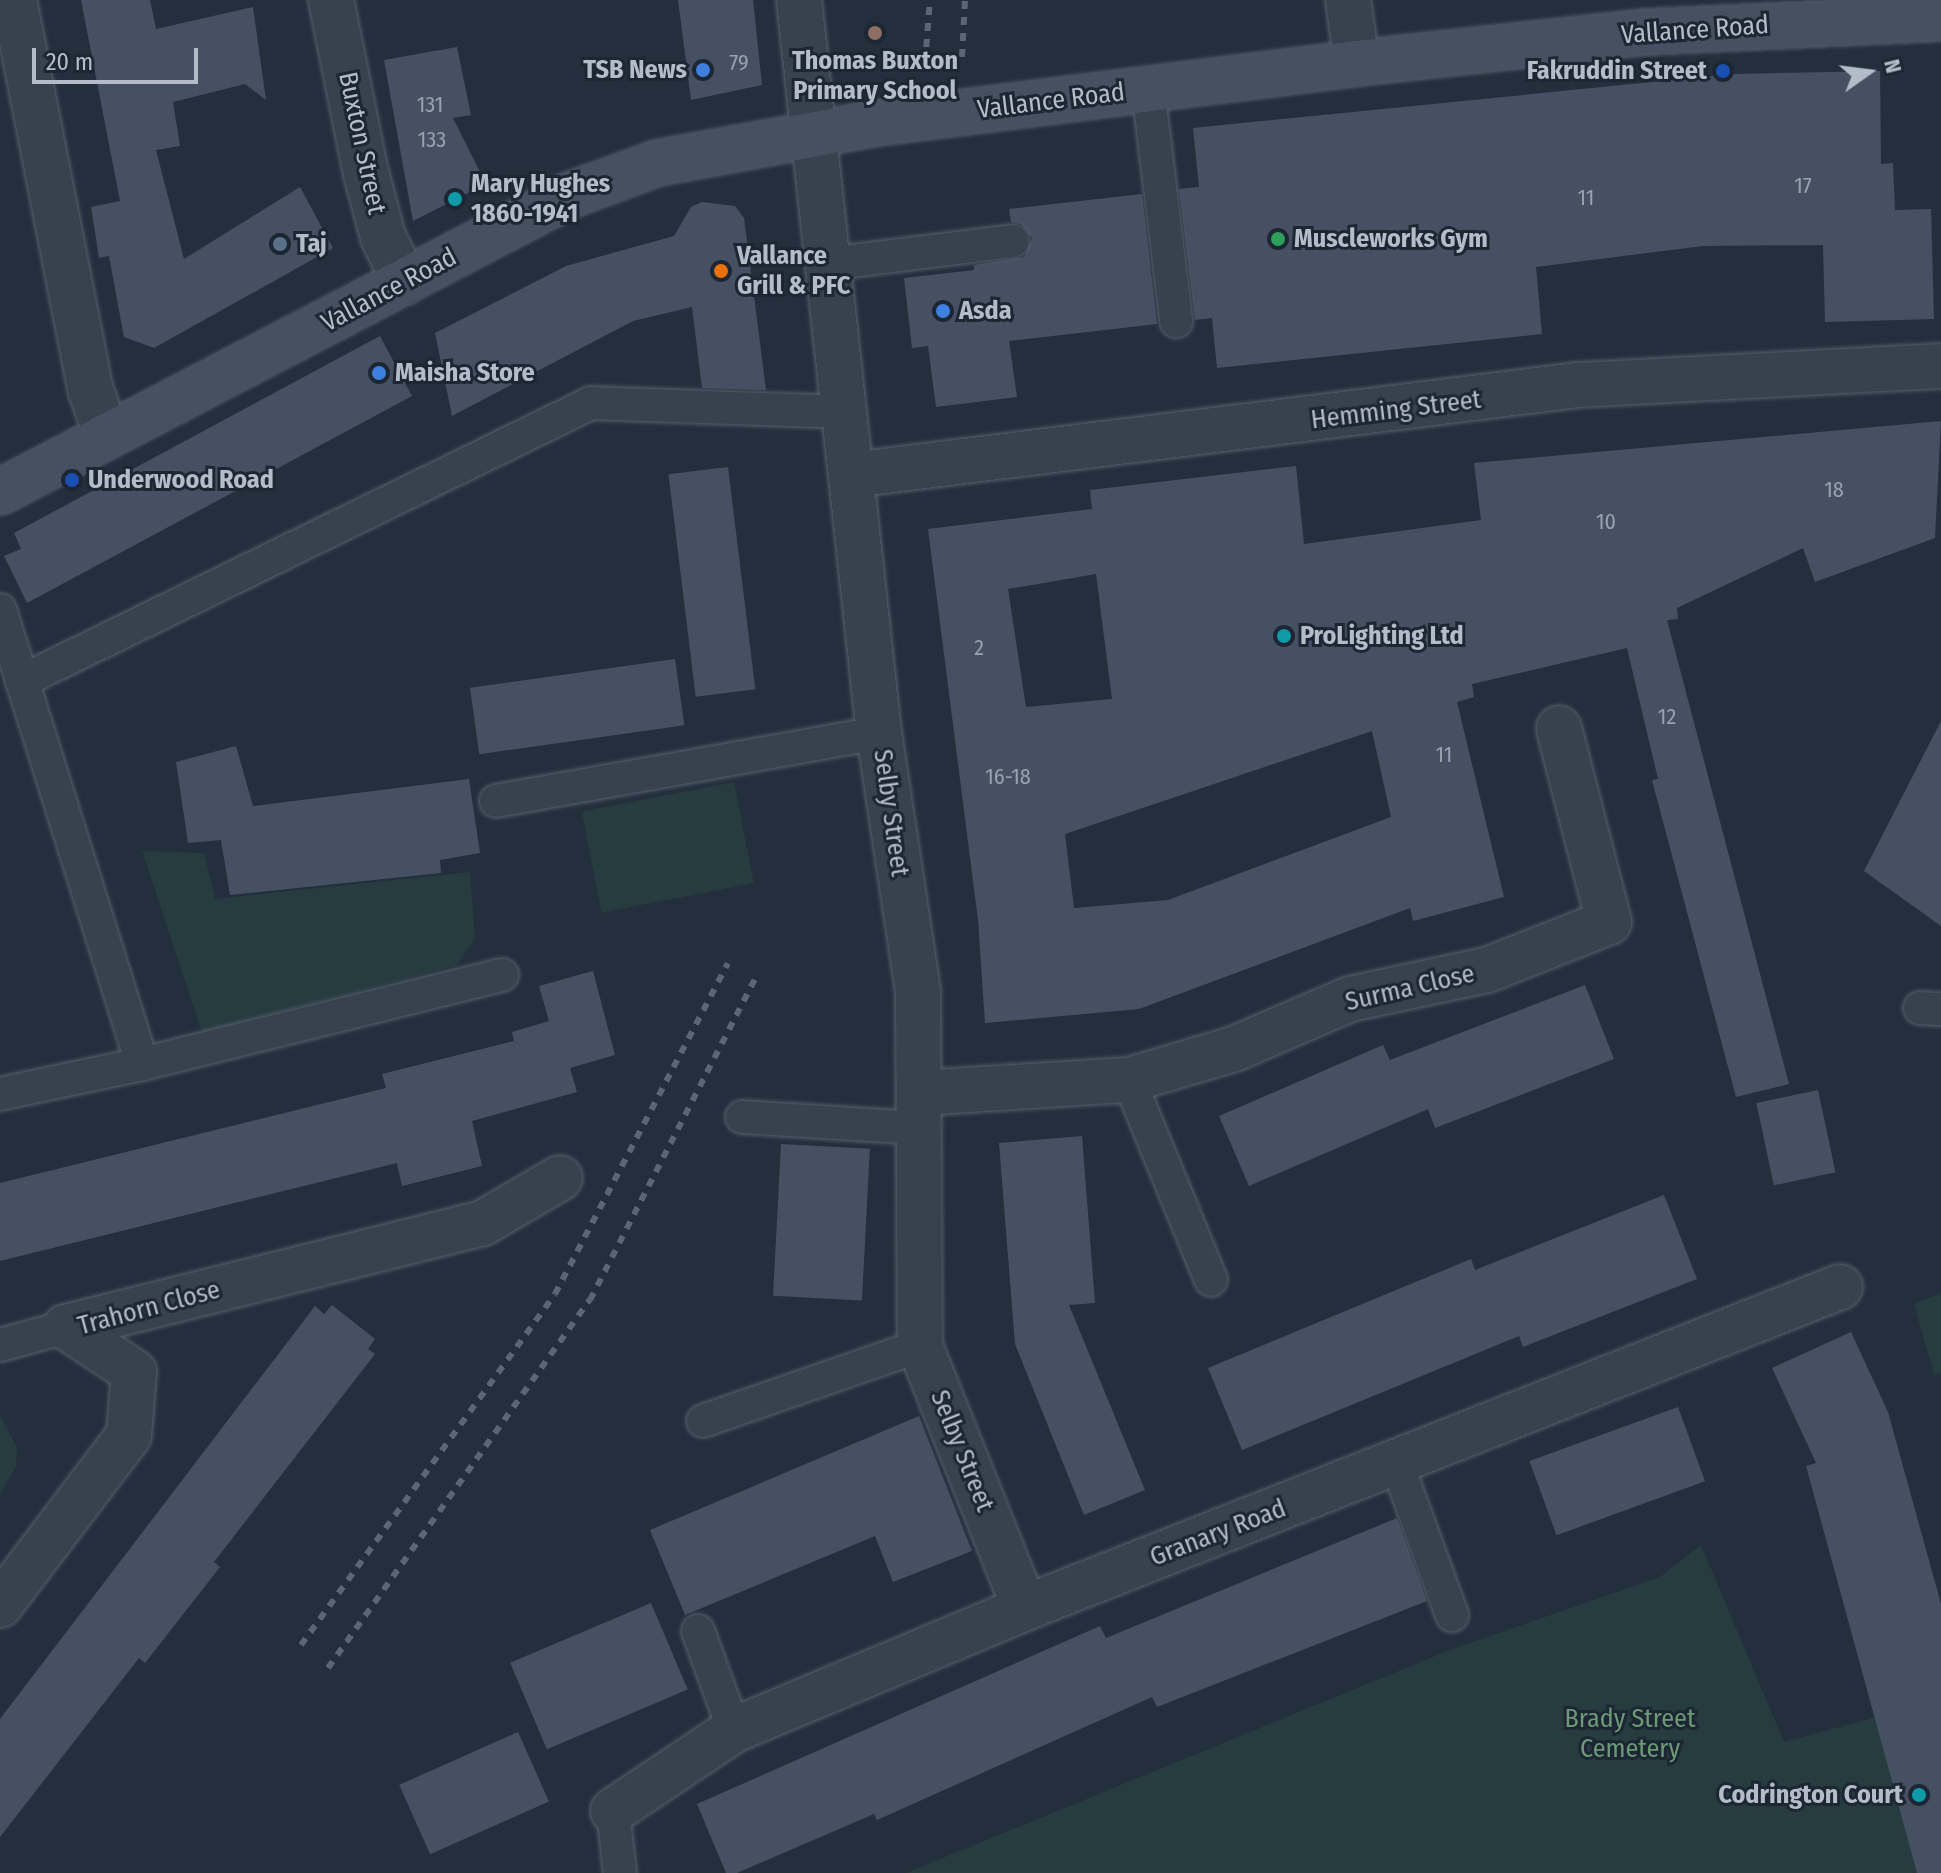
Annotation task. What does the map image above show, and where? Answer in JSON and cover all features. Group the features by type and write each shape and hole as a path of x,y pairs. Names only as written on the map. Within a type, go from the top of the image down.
{"main road":[{"name":"Vallance Road","path":"0,492 604,178 814,133 1148,88 1844,10 1941,18"}],"street":[{"path":"14,0 91,391 107,436"},
{"name":"Buxton Street","path":"331,0 366,173 383,237 405,282"},
{"name":"Selby Street","path":"799,0 879,733 918,992 920,1346 1025,1608"},
{"path":"1348,0 1357,63"},
{"name":"Hemming Street","path":"852,475 1578,385 1941,366"},
{"name":"Surma Close","path":"919,1111 1129,1080 1234,1049 1350,999 1487,970 1609,922 1559,728"},
{"name":"Trahorn Close","path":"66,1327 483,1223 560,1178"},
{"name":"Granary Road","path":"613,1811 734,1730 1025,1608 1840,1287"},
{"name":"Trahorn Close","path":"0,1605 129,1435 134,1372 66,1327"}],"lane":[{"path":"1148,88 1153,225 1176,321"},
{"path":"828,264 1013,241"},
{"path":"22,681 591,403 845,412"},
{"path":"0,610 142,1064"},
{"path":"496,801 879,733"},
{"path":"0,1094 142,1064 502,975"},
{"path":"1129,1080 1211,1280"},
{"path":"742,1117 919,1111"},
{"path":"0,1345 66,1327"},
{"path":"703,1421 920,1346"},
{"path":"1397,1464 1452,1615"},
{"path":"698,1631 734,1730"},
{"path":"613,1811 620,1873"}],"green space":[{"path":"734,782 754,883 602,913 582,812"},
{"path":"142,851 204,853 215,899 470,872 475,938 457,965 202,1032"},
{"path":"1941,1293 1941,1373 1934,1375 1914,1304"},
{"path":"0,1415 17,1448 16,1466 0,1495"},
{"name":"Brady Street Cemetery","path":"1701,1545 1784,1742 1876,1717 1917,1873 906,1873 1450,1650 1660,1577"}],"building":[{"path":"81,0 150,0 156,29 253,7 266,100 245,84 173,102 180,146 156,150 184,259 300,187 333,248 154,348 124,337 109,256 99,258 91,207 120,201"},
{"path":"678,0 753,0 762,85 691,100"},
{"path":"457,47 471,115 453,118 486,184 413,221 384,60"},
{"path":"1880,71 1881,164 1893,163 1895,210 1931,209 1934,319 1825,322 1823,245 1703,246 1536,267 1542,334 1217,368 1212,318 1195,320 1179,189 1199,187 1193,128 1732,74"},
{"path":"1142,194 1157,324 1009,341 1017,397 936,407 928,346 912,348 904,278 974,270 974,265 1024,257 1032,238 1021,224 1011,222 1009,209"},
{"path":"702,202 735,206 744,218 766,390 702,388 692,307 633,321 452,416 435,333 566,266 674,236 691,207"},
{"path":"380,336 412,396 27,603 4,556 21,549 14,533"},
{"path":"1941,421 1935,538 1815,582 1803,548 1677,608 1678,619 1667,620 1789,1084 1736,1097 1652,780 1658,779 1627,648 1472,684 1474,697 1457,702 1504,897 1413,921 1410,908 1139,1009 985,1023 978,920 928,529 1092,509 1090,490 1296,466 1304,544 1481,520 1474,463","holes":["1096,574 1112,699 1026,707 1008,589","1372,731 1391,817 1168,900 1074,908 1065,834"]},
{"path":"728,467 755,689 696,697 668,474"},
{"path":"675,659 684,725 479,754 470,688"},
{"path":"1941,721 1941,926 1864,871"},
{"path":"236,746 253,806 469,779 480,853 440,860 441,873 230,895 221,840 188,843 176,762"},
{"path":"593,971 615,1055 570,1068 577,1092 472,1121 482,1166 402,1186 397,1163 0,1261 0,1183 386,1088 382,1074 514,1041 512,1032 549,1021 539,986"},
{"path":"1585,985 1614,1059 1435,1128 1428,1109 1249,1186 1219,1116 1383,1045 1390,1060"},
{"path":"1818,1090 1835,1172 1774,1185 1756,1103"},
{"path":"1082,1136 1095,1303 1069,1305 1145,1490 1084,1515 1015,1344 999,1143"},
{"path":"781,1144 870,1149 862,1300 773,1296"},
{"path":"1664,1195 1697,1279 1523,1347 1519,1336 1242,1450 1208,1368 1471,1259 1475,1270"},
{"path":"332,1305 375,1339 368,1349 375,1354 214,1562 220,1567 145,1663 139,1658 0,1837 0,1719 315,1306 324,1314"},
{"path":"1851,1332 1888,1412 1941,1604 1941,1873 1917,1873 1806,1466 1816,1463 1772,1368"},
{"path":"1678,1407 1705,1481 1557,1535 1530,1461"},
{"path":"919,1416 972,1551 893,1582 875,1536 685,1615 650,1530"},
{"path":"1397,1518 1427,1601 1157,1707 1152,1697 877,1820 874,1814 737,1873 726,1873 697,1804 1100,1626 1106,1638"},
{"path":"651,1603 688,1690 547,1749 510,1663"},
{"path":"518,1732 549,1801 430,1854 399,1785"}],"railway":[{"path":"925,63 930,0"},
{"path":"962,57 965,0"},
{"path":"301,1645 555,1294 728,963"},
{"path":"328,1668 590,1300 756,977"}],"place":[{"name":"Thomas Buxton Primary School","path":"875,33"},
{"name":"TSB News","path":"703,70"},
{"name":"Fakruddin Street","path":"1723,71"},
{"name":"Mary Hughes 1860-1941","path":"455,199"},
{"name":"Muscleworks Gym","path":"1278,239"},
{"name":"Taj","path":"280,244"},
{"name":"Vallance Grill & PFC","path":"721,271"},
{"name":"Asda","path":"943,311"},
{"name":"Maisha Store","path":"379,373"},
{"name":"Underwood Road","path":"72,480"},
{"name":"ProLighting Ltd","path":"1284,636"},
{"name":"Codrington Court","path":"1919,1795"}]}
